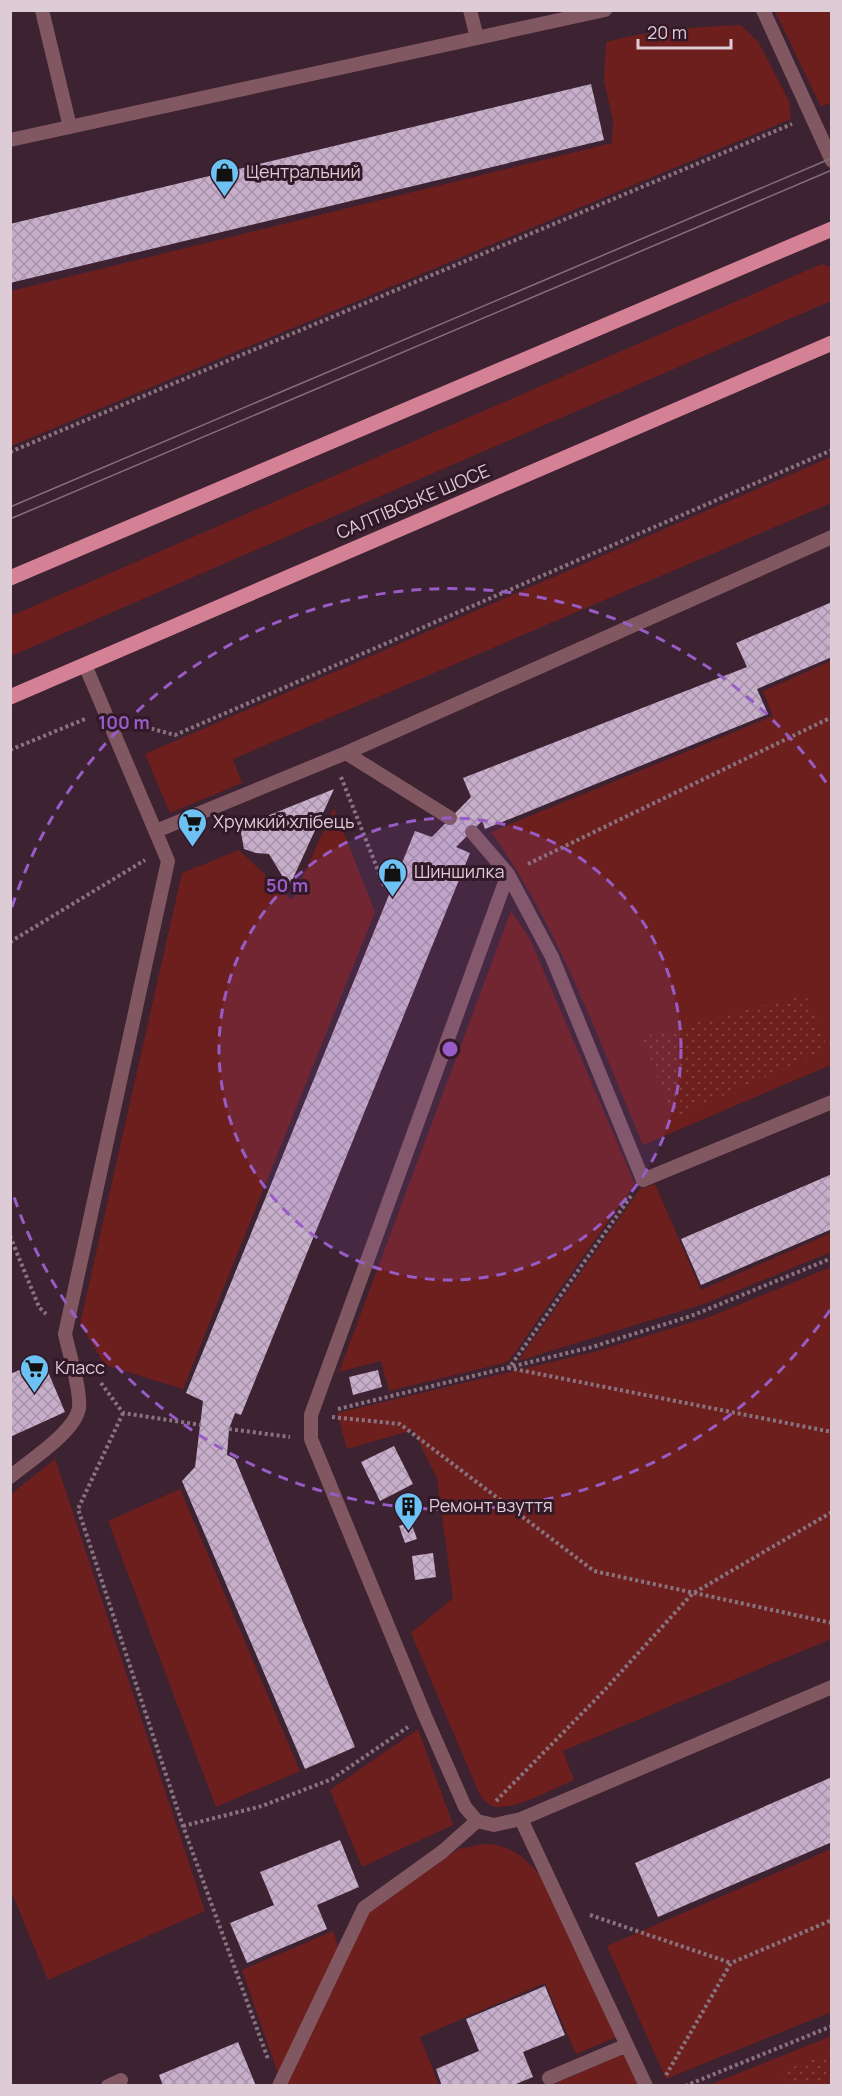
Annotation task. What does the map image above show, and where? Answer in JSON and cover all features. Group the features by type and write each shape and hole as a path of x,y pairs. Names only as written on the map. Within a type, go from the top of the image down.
{"main road":[{"path":"10,578 831,229"},
{"name":"САЛТІВСЬКЕ ШОСЕ","path":"10,697 831,343"}],"lane":[{"path":"42,10 70,127"},
{"path":"470,10 477,38"},
{"path":"10,140 604,10"},
{"path":"763,10 831,161"},
{"path":"156,831 340,755 831,537"},
{"path":"10,1477 64,1432 76,1417 79,1397 65,1334 168,861 85,665"},
{"path":"340,755 450,818"},
{"path":"472,832 508,874 552,957 643,1180 831,1102"},
{"path":"508,874 311,1415 310,1439 424,1716 465,1807 477,1821 494,1825 521,1819 831,1686"},
{"path":"521,1819 646,2085"},
{"path":"279,2085 364,1908 442,1852 477,1821"},
{"path":"549,2078 627,2045"}],"path":[{"path":"10,452 811,116"},
{"path":"10,750 80,720 107,717 175,735 831,450"},
{"path":"508,874 831,717"},
{"path":"340,755 385,888"},
{"path":"10,942 164,849"},
{"path":"509,1368 643,1180"},
{"path":"311,1415 592,1347 690,1316 831,1258"},
{"path":"509,1368 831,1432"},
{"path":"123,1413 78,1509 183,1826 269,2063"},
{"path":"311,1415 400,1425 594,1572 831,1623"},
{"path":"229,1430 310,1439"},
{"path":"477,1821 601,1694 692,1594 831,1512"},
{"path":"183,1826 262,1806 332,1779 424,1716"},
{"path":"561,1905 731,1963"},
{"path":"666,2075 731,1963 831,1920"},
{"path":"685,2085 831,2026"}],"shaded area":[{"path":"775,11 831,11 831,102 821,107"},
{"path":"741,25 759,43 789,101 791,119 11,446 11,291 612,143 613,120 604,81 606,42 673,30"},
{"path":"822,264 831,267 831,301 11,656 11,616"},
{"path":"831,457 831,503 233,759 242,783 170,813 145,754"},
{"path":"831,661 831,1065 643,1145 593,1024 556,944 515,867 491,832 773,716 763,691"},
{"path":"334,808 375,912 183,1389 105,1365 80,1324 182,873 239,850 292,900"},
{"path":"511,911 530,939 635,1184 508,1362 389,1391 381,1361 339,1372"},
{"path":"806,995 828,1049 673,1118 642,1037"},
{"path":"655,1184 701,1290 831,1233 831,1252 707,1303 518,1361 640,1189"},
{"path":"831,1267 831,1639 563,1751 574,1780 522,1803 501,1807 488,1804 479,1793 411,1633 453,1598 437,1478 413,1430 347,1449 337,1413 594,1352 709,1317"},
{"path":"55,1459 205,1911 48,1980 11,1891 10,1495"},
{"path":"180,1489 300,1771 216,1807 108,1521"},
{"path":"418,1729 453,1825 362,1867 330,1790"},
{"path":"484,1844 504,1847 520,1855 546,1883 617,2037 576,2054 545,1983 420,2037 439,2085 286,2086 369,1913 458,1849"},
{"path":"831,1849 831,2012 666,2079 607,1946"},
{"path":"333,1931 339,1949 279,2076 242,1970"},
{"path":"831,2036 831,2085 709,2085"},
{"path":"831,2052 831,2085 786,2085 781,2072"},
{"path":"625,2053 637,2086 550,2086"}],"building":[{"path":"591,84 604,140 10,283 10,224"},
{"path":"832,602 832,657 757,689 768,714 485,829 482,821 456,847 470,853 241,1415 235,1413 229,1429 227,1455 235,1459 355,1747 305,1769 182,1481 195,1467 203,1401 186,1393 415,831 432,837 471,797 463,778 747,667 736,643"},
{"path":"334,789 289,887 269,854 244,849 240,827"},
{"path":"832,1174 832,1229 701,1285 681,1239"},
{"name":"Класс","path":"43,1360 65,1412 10,1437 10,1374"},
{"path":"378,1370 382,1387 353,1395 349,1377"},
{"path":"394,1446 413,1484 380,1501 361,1462"},
{"name":"Ремонт взуття","path":"411,1522 417,1539 405,1543 399,1526"},
{"path":"433,1553 436,1577 415,1580 412,1556"},
{"path":"832,1777 832,1842 658,1917 635,1863"},
{"path":"340,1840 359,1887 317,1905 327,1929 247,1963 230,1923 274,1905 260,1872"},
{"path":"545,1986 565,2035 523,2052 533,2077 511,2086 442,2086 436,2069 479,2051 466,2019"},
{"path":"238,2042 256,2086 163,2086 159,2075"}],"tram line":[{"path":"10,507 832,158"},
{"path":"10,519 832,170"}],"place":[{"name":"Центральний","path":"225,198"},
{"name":"Хрумкий хлібець","path":"192,848"},
{"name":"Шиншилка","path":"393,898"},
{"name":"Класс","path":"34,1394"},
{"name":"Ремонт взуття","path":"408,1532"}]}
